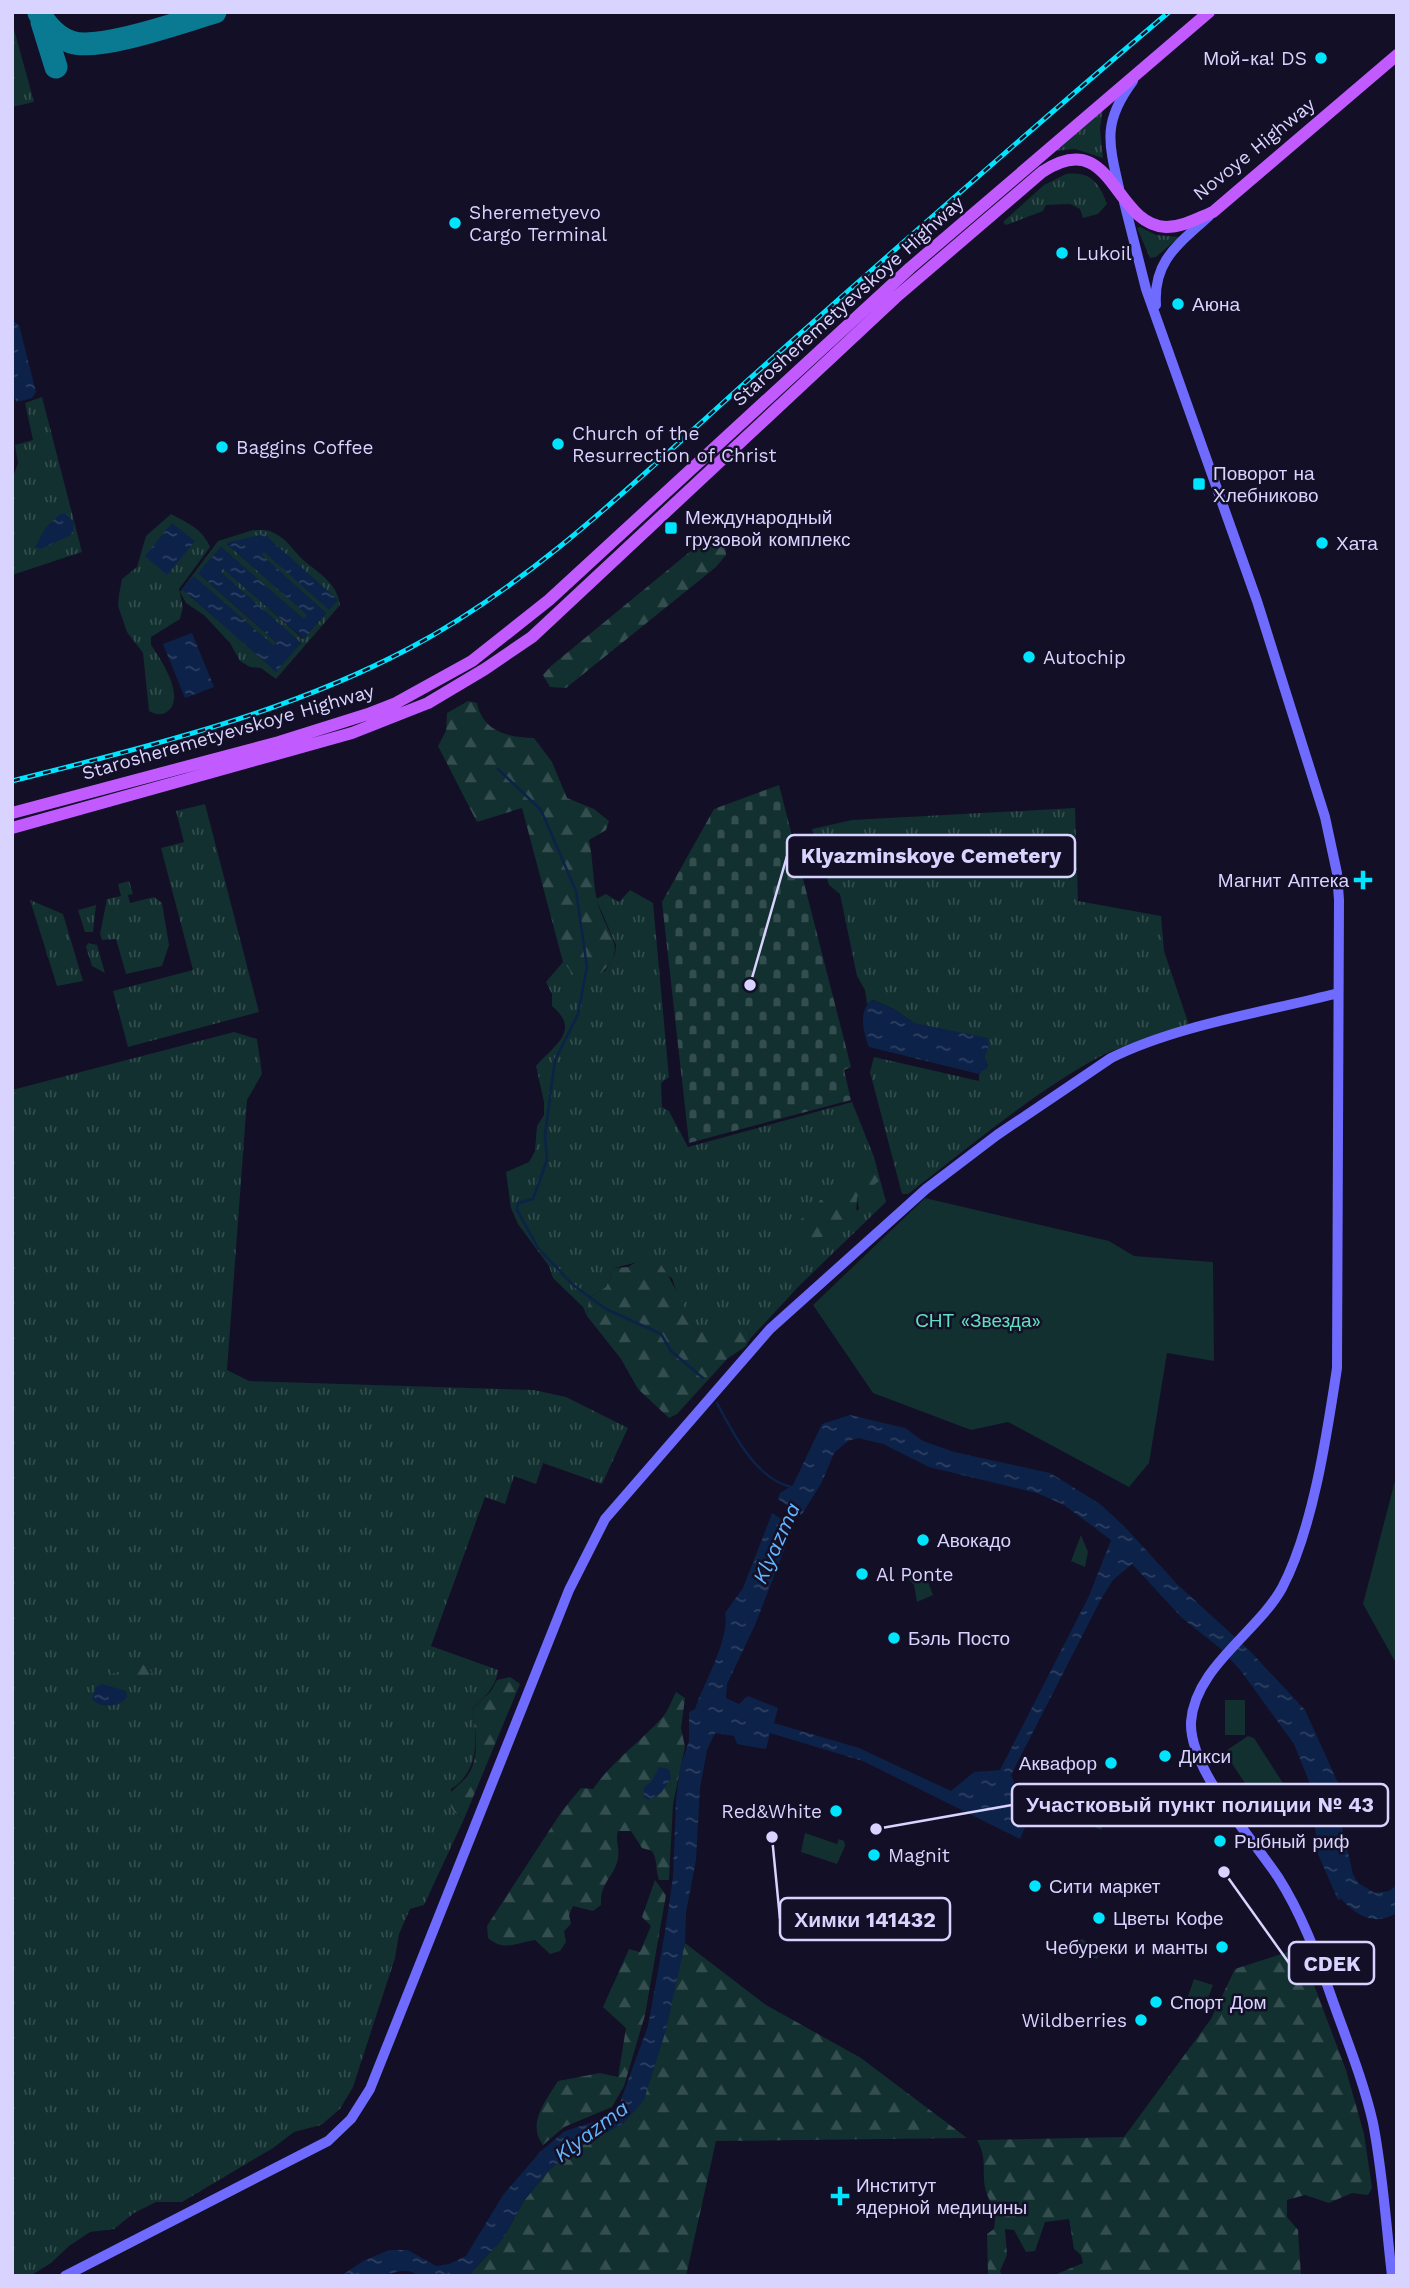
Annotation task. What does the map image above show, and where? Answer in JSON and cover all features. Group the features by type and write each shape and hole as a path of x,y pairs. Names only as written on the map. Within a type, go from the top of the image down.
{"main road":[{"name":"Starosheremetyevskoye Highway","path":"12,814 279,742 368,714 396,703 472,661 549,600 910,268 1209,12"},
{"name":"Novoye Highway","path":"1124,202 1145,220 1167,227 1191,222 1213,212 1397,55"},
{"path":"1145,65 1119,99 1110,124 1110,153 1132,244 1247,571 1325,817 1339,900 1337,1368 1328,1426 1293,1563 1281,1589 1200,1691 1193,1711 1191,1732 1196,1750 1221,1796 1284,1888 1316,1954 1358,2071 1373,2123 1392,2276"},
{"name":"Starosheremetyevskoye Highway","path":"12,828 352,733 428,703 532,637 784,400 1042,172 1062,162 1091,164 1102,170 1119,188"},
{"path":"1157,312 1155,291 1160,268 1170,253 1213,212"},
{"path":"65,2276 328,2141 351,2119 370,2089 569,1590 590,1545 626,1492 771,1329 926,1189 997,1135 1111,1058 1128,1050 1211,1025 1338,993"}],"green space":[{"path":"12,22 34,102 12,107"},
{"path":"1103,109 1100,128 1103,158 1075,149 1054,151"},
{"path":"1066,174 1081,174 1097,184 1107,204 1098,214 1083,218 1080,209 1070,204 1046,205 1043,211 1006,225 1003,222 1044,185"},
{"path":"1137,228 1156,235 1179,237 1156,257 1150,258"},
{"path":"42,397 82,552 12,575 12,480 18,463 15,445 33,440 25,403"},
{"path":"171,514 198,531 210,547 179,589 183,607 180,619 151,637 151,645 169,677 174,695 169,710 159,714 149,711 143,653 127,632 118,606 122,579 137,567 146,536"},
{"path":"253,530 272,532 283,538 326,579 338,597 340,605 276,679 261,668 250,667 240,661 230,643 204,615 186,603 180,592 218,541","holes":["264,534 260,555 326,613 303,639 223,568 220,572 301,643 276,671 183,590 194,577 274,646 277,643 198,573 221,547 303,620 308,615 227,544"]},
{"path":"709,536 717,536 725,542 726,555 716,567 566,688 550,687 543,675 551,666"},
{"path":"468,701 477,703 485,721 498,731 534,738 552,762 567,798 594,809 609,821 606,830 589,840 597,900 615,953 603,971 588,983 574,975 563,962 522,808 477,822 438,746 446,731 447,713"},
{"path":"779,785 851,1067 844,1070 851,1100 689,1143 662,902 714,809"},
{"path":"205,804 259,1012 128,1047 113,991 193,970 161,848 184,842 176,811"},
{"path":"1075,808 1078,901 1161,916 1164,951 1189,1025 1171,1034 1109,1052 1073,1072 1000,1122 908,1194 902,1194 870,1072 874,1057 979,1081 979,1074 988,1066 984,1056 989,1046 914,1023 894,1009 873,1000 867,1004 865,990 857,976 840,894 829,885 812,829 852,820"},
{"path":"129,881 133,894 128,895 130,903 154,897 162,903 169,945 162,966 126,974 116,939 102,940 100,934 107,899 121,896 118,884"},
{"path":"630,890 653,903 669,1077 661,1083 662,1107 669,1111 688,1147 852,1102 874,1157 886,1202 799,1286 750,1339 749,1329 699,1332 681,1306 672,1278 638,1262 614,1268 606,1287 589,1298 587,1316 583,1307 553,1278 549,1266 518,1224 511,1208 506,1172 529,1162 535,1151 537,1126 544,1115 536,1066 562,1038 565,1031 561,1015 552,1006 552,994 546,982 563,962 574,974 605,971 615,954 616,945 596,899 606,894 619,902","holes":["874,1171 857,1197 859,1209 828,1230 814,1212"]},
{"path":"30,900 63,914 83,981 57,986"},
{"path":"96,905 93,932 85,932 78,910"},
{"path":"88,943 97,945 105,973 92,966 86,947"},
{"path":"234,1032 257,1039 262,1074 247,1100 227,1370 249,1381 534,1390 566,1397 628,1428 602,1484 543,1463 536,1484 514,1476 505,1504 485,1497 431,1646 498,1670 492,1687 472,1709 475,1743 472,1764 460,1782 451,1789 454,1812 464,1819 424,1905 410,1909 399,1934 395,1958 353,2087 340,2109 321,2125 294,2132 273,2148 182,2202 156,2202 134,2213 114,2229 90,2232 30,2276 12,2276 12,1090"},
{"path":"873,1171 879,1181 857,1197 856,1221 847,1231 828,1230 822,1237 796,1240 797,1225 820,1200 835,1196"},
{"name":"СНТ «Звезда»","path":"925,1198 1109,1241 1134,1256 1213,1262 1214,1361 1167,1353 1149,1463 1129,1487 1008,1422 971,1430 873,1393 813,1305"},
{"path":"652,1253 666,1272 699,1332 749,1329 750,1339 745,1347 728,1358 677,1414 669,1418 638,1389 621,1359 587,1316 589,1298 606,1287 614,1268 628,1267"},
{"path":"1397,1473 1397,1665 1363,1604"},
{"path":"1081,1535 1088,1552 1085,1567 1071,1561"},
{"path":"923,1569 933,1595 917,1602 914,1585 906,1576"},
{"path":"117,1660 142,1663 152,1672 147,1677 134,1677 122,1671 110,1674 111,1663"},
{"path":"510,1677 520,1684 464,1819 454,1812 447,1800 472,1768 476,1752 476,1734 472,1709 491,1691 497,1680"},
{"path":"676,1692 685,1698 681,1728 685,1747 673,1804 669,1880 659,1880 652,1851 642,1848 631,1831 618,1831 618,1858 603,1890 601,1905 593,1911 573,1906 569,1915 571,1924 564,1931 566,1942 560,1951 550,1954 535,1940 505,1946 488,1938 487,1926 562,1811 581,1788 593,1789 616,1762 662,1718"},
{"path":"1225,1700 1245,1700 1245,1735 1225,1735"},
{"path":"1248,1736 1254,1738 1288,1791 1266,1808 1260,1806 1227,1756 1227,1750"},
{"path":"1086,1805 1103,1808 1106,1820 1101,1830 1085,1823"},
{"path":"805,1833 837,1844 839,1839 844,1841 845,1846 837,1864 801,1852"},
{"path":"655,1880 666,1895 645,2015 624,2086 612,2107 564,2127 543,2145 538,2137 537,2120 558,2081 600,2073 618,2077 626,2028 603,2007 629,1949 640,1952 651,1926 642,1917"},
{"path":"1082,1939 1101,1950 1097,1959 1072,1948 1075,1941"},
{"path":"685,1943 766,2005 861,2058 967,2138 716,2141 686,2276 468,2276 504,2237 523,2202 549,2170 577,2148 624,2123 674,1984"},
{"path":"1300,1948 1346,2070 1364,2134 1372,2188 1368,2195 1352,2193 1329,2203 1305,2195 1287,2200 1287,2217 1298,2230 1301,2276 1052,2276 1083,2263 1081,2255 1074,2249 1069,2219 1045,2222 1035,2251 1026,2252 1014,2230 1005,2229 1007,2255 1000,2271 1002,2276 988,2276 987,2234 994,2229 996,2210 986,2190 983,2158 977,2140 1124,2137 1211,2019 1235,1969"},
{"path":"1194,1979 1213,1985 1205,2006 1187,1999"}],"water":[{"path":"12,320 19,325 36,392 32,398 17,402 12,395"},
{"path":"60,514 66,514 74,522 73,534 41,549 35,547 46,527"},
{"path":"172,523 195,541 167,575 145,556"},
{"path":"264,534 338,600 329,610 264,552 261,554 326,613 304,639 223,569 221,572 301,643 276,672 182,589 194,576 274,646 276,642 198,573 221,547 304,619 307,615 226,543"},
{"path":"192,633 214,687 185,698 163,644"},
{"path":"872,1000 894,1009 914,1023 988,1038 989,1046 984,1056 988,1066 979,1074 869,1047 863,1016"},
{"name":"Klyazma","path":"850,1415 905,1428 923,1441 954,1452 1050,1473 1100,1504 1177,1584 1249,1650 1305,1710 1339,1785 1339,1814 1353,1874 1358,1883 1375,1893 1389,1891 1397,1885 1397,1913 1381,1919 1367,1918 1341,1899 1338,1900 1318,1854 1310,1784 1294,1744 1241,1671 1221,1649 1182,1618 1132,1564 1113,1580 1100,1601 1011,1775 1026,1810 1025,1827 1020,1839 863,1761 770,1733 766,1749 737,1744 734,1736 715,1733 707,1750 700,1788 696,1860 686,1912 685,1943 666,2030 644,2100 624,2123 577,2148 549,2170 523,2202 504,2237 468,2276 418,2276 404,2271 376,2277 341,2276 363,2261 389,2250 408,2250 436,2266 449,2264 466,2256 503,2195 540,2152 565,2131 593,2122 618,2108 648,2026 665,1932 673,1877 676,1800 680,1768 689,1741 689,1712 695,1709 720,1648 726,1624 725,1613 743,1588 780,1493 793,1485 822,1424","holes":["858,1438 883,1444 929,1467 1037,1493 1064,1505 1111,1540 1089,1596 1000,1770 974,1772 951,1791 859,1748 774,1723 778,1708 748,1696 739,1704 726,1698 727,1684 755,1625 791,1532 822,1482 834,1453 848,1441"]},
{"path":"102,1684 126,1691 127,1697 115,1705 96,1702 92,1699 96,1687"},
{"path":"659,1767 669,1769 671,1778 661,1793 648,1800 644,1797 644,1787 652,1781"}],"pier":[{"path":"775,1497 805,1518 797,1530 771,1512"}],"waterway":[{"path":"498,769 541,810 576,891 587,967 578,1014 555,1060 545,1135 547,1160 533,1199 518,1203 517,1210 538,1248 572,1284 606,1309 661,1334 671,1351 703,1378"},
{"path":"717,1403 738,1441 756,1465 778,1482 791,1487"}],"taxiway":[{"path":"39,13 56,34 71,42 84,44 142,34 215,12"},
{"path":"42,22 56,67"}],"railway":[{"path":"12,781 214,727 264,710 361,672 455,622 500,592 585,526 957,195 1169,12"}],"place":[{"name":"Мой-ка! DS","path":"1321,58"},
{"name":"Sheremetyevo Cargo Terminal","path":"455,223"},
{"name":"Lukoil","path":"1062,253"},
{"name":"Аюна","path":"1178,304"},
{"name":"Church of the Resurrection of Christ","path":"558,444"},
{"name":"Baggins Coffee","path":"222,447"},
{"name":"Поворот на Хлебниково","path":"1199,484"},
{"name":"Международный грузовой комплекс","path":"671,528"},
{"name":"Хата","path":"1322,543"},
{"name":"Autochip","path":"1029,657"},
{"name":"Магнит Аптека","path":"1363,880"},
{"name":"Klyazminskoye Cemetery","path":"750,985"},
{"name":"Авокадо","path":"923,1540"},
{"name":"Al Ponte","path":"862,1574"},
{"name":"Бэль Посто","path":"894,1638"},
{"name":"Дикси","path":"1165,1756"},
{"name":"Аквафор","path":"1111,1763"},
{"name":"Red&White","path":"836,1811"},
{"name":"Участковый пункт полиции № 43","path":"876,1829"},
{"name":"Химки 141432","path":"772,1837"},
{"name":"Рыбный риф","path":"1220,1841"},
{"name":"Magnit","path":"874,1855"},
{"name":"CDEK","path":"1224,1872"},
{"name":"Сити маркет","path":"1035,1886"},
{"name":"Цветы Кофе","path":"1099,1918"},
{"name":"Чебуреки и манты","path":"1222,1947"},
{"name":"Спорт Дом","path":"1156,2002"},
{"name":"Wildberries","path":"1141,2020"},
{"name":"Институт ядерной медицины","path":"840,2196"}]}
